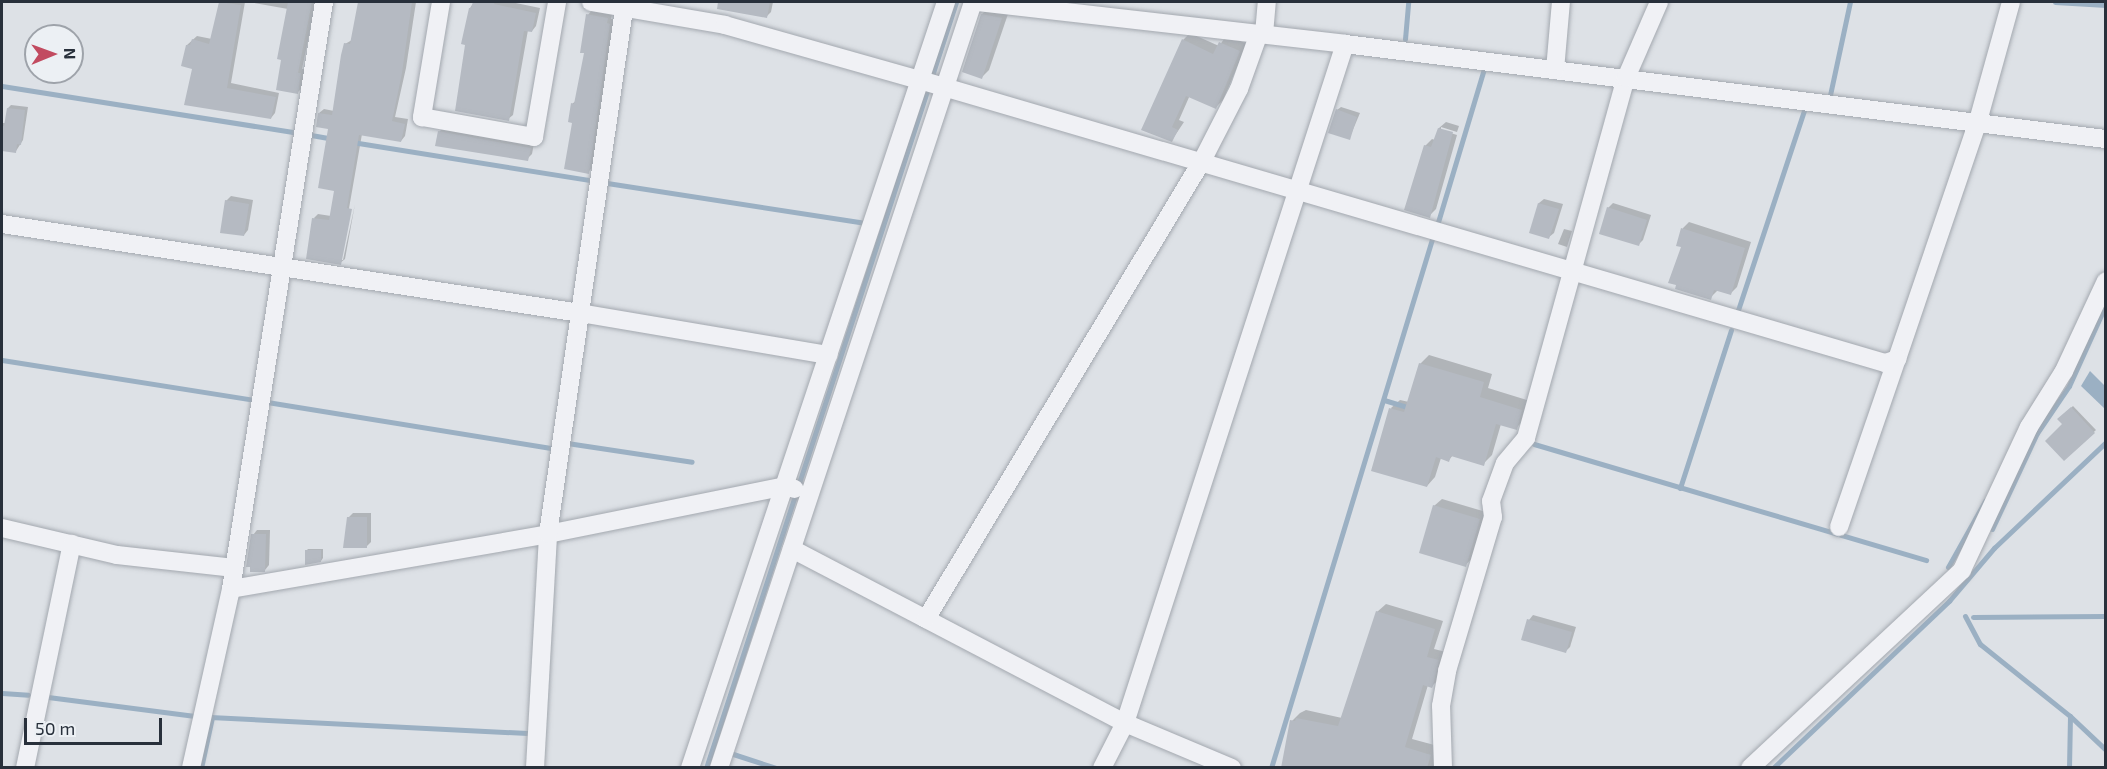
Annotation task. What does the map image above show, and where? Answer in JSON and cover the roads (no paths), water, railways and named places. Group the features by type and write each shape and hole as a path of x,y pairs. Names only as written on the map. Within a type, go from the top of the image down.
{"street":[{"path":"191,768 231,589 324,2"},
{"path":"441,2 422,117 534,137 557,2"},
{"path":"591,2 624,4 725,25 1203,161 1885,363 1897,359"},
{"path":"690,768 798,490 933,83 946,2"},
{"path":"719,768 792,549 798,490 828,355 933,83 973,2"},
{"path":"978,2 1555,69 2106,139"},
{"path":"926,619 1203,161 1239,89 1262,34 1267,2"},
{"path":"1555,69 1561,2"},
{"path":"1443,768 1441,706 1447,671 1493,517 1491,501 1505,463 1526,438 1626,78 1659,2"},
{"path":"1839,527 1978,121 2012,2"},
{"path":"535,768 548,534 624,4"},
{"path":"1102,768 1125,723 1346,44"},
{"path":"2,224 580,313 828,355"},
{"path":"1750,768 1962,570 2029,427 2064,371 2106,281"},
{"path":"231,589 798,490"},
{"path":"2,528 117,555 234,568"},
{"path":"25,768 72,544"},
{"path":"792,549 1125,723 1232,768"}],"water":[{"path":"2090,371 2105,386 2105,409 2081,386"}],"waterway":[{"path":"706,768 956,2"},
{"path":"1405,39 1408,2"},
{"path":"1830,95 1850,2"},
{"path":"2055,2 2106,5"},
{"path":"1438,222 1484,69"},
{"path":"2,86 294,132"},
{"path":"1738,310 1804,110"},
{"path":"311,135 334,139"},
{"path":"352,142 590,180"},
{"path":"607,183 864,223 866,219"},
{"path":"1271,768 1432,239"},
{"path":"1992,529 2037,433 2069,386 2106,304"},
{"path":"1680,488 1731,330"},
{"path":"2,360 254,400"},
{"path":"1384,400 1411,408"},
{"path":"267,402 552,448"},
{"path":"1773,768 1949,601 1994,548 2106,442"},
{"path":"566,447 567,443 692,462"},
{"path":"1534,444 1926,560"},
{"path":"1948,567 1985,501"},
{"path":"1965,616 1980,644 2070,716 2069,768"},
{"path":"1973,617 2106,616"},
{"path":"2,693 28,695"},
{"path":"48,697 195,716"},
{"path":"2070,716 2106,750"},
{"path":"210,717 528,733"},
{"path":"201,768 212,717"},
{"path":"729,757 730,753 776,768"}]}
